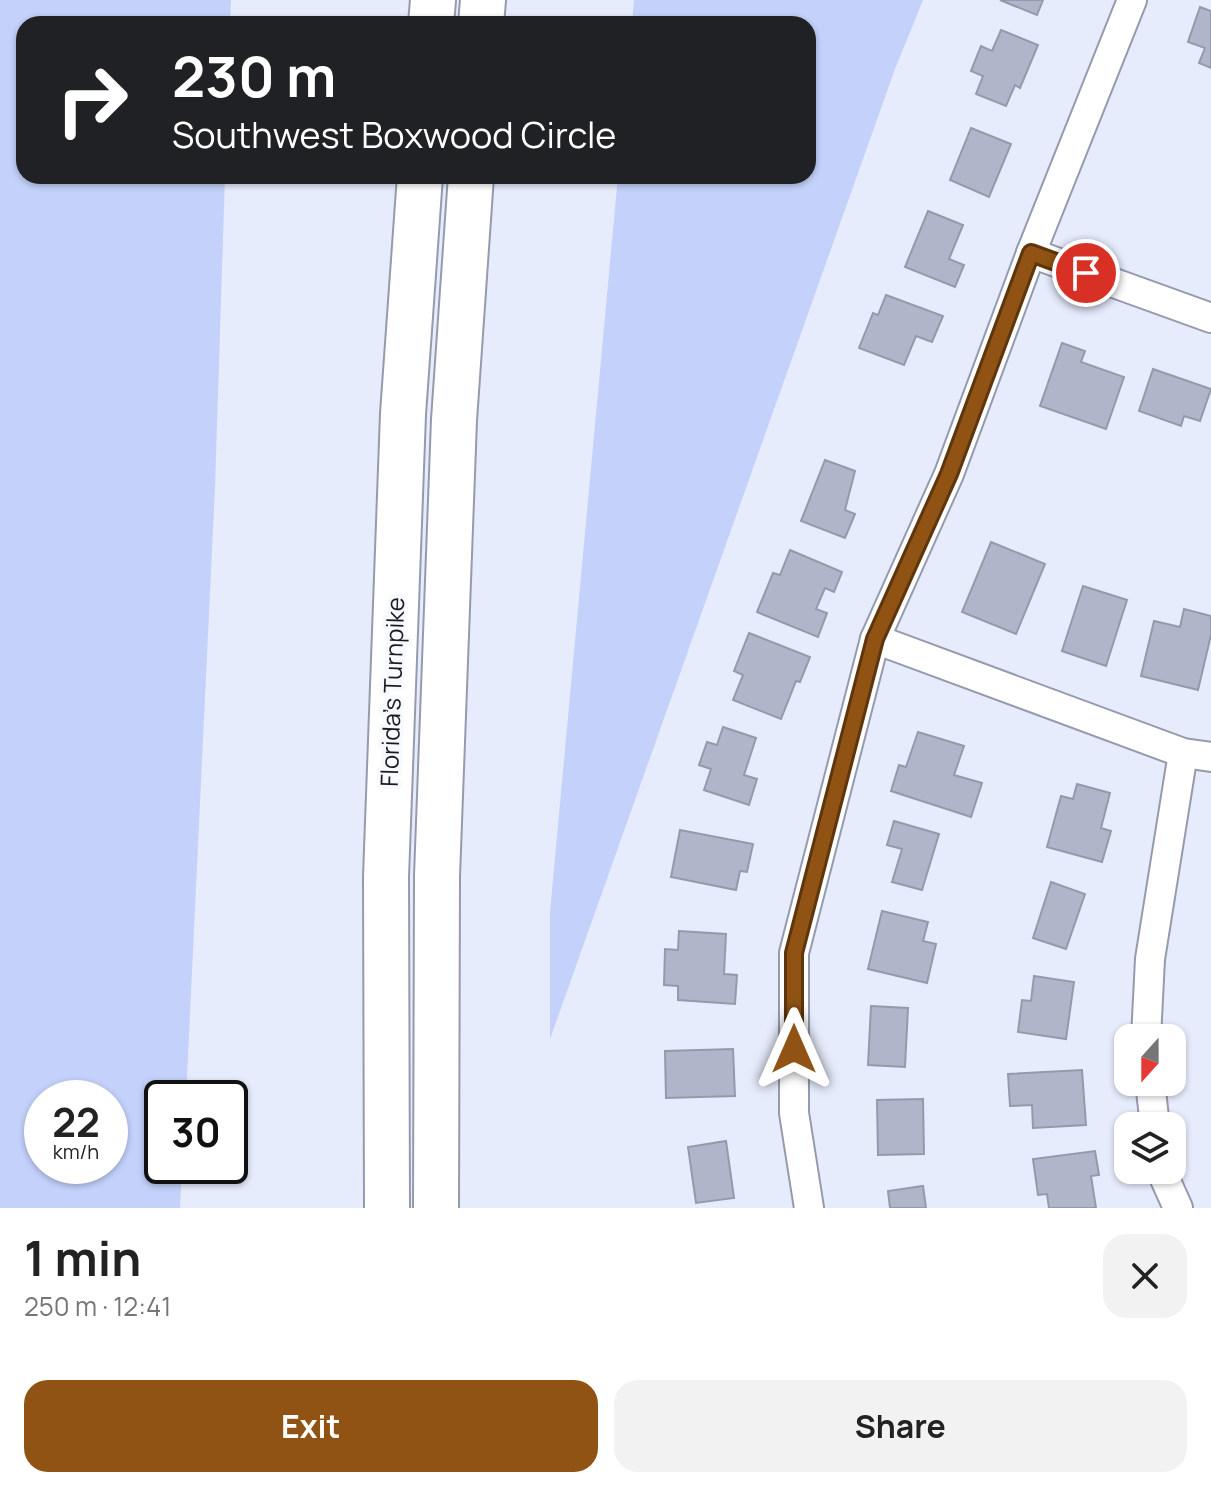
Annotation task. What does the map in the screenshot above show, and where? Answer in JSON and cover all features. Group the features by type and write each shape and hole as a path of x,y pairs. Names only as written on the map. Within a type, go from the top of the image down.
{"highway":[{"name":"Florida's Turnpike","path":"387,1208 386,877 403,414 419,184"},
{"path":"436,1208 437,876 454,420 470,184"}],"street":[{"path":"809,1208 794,1113 794,953 875,639 949,474 1031,253 1132,0"},
{"path":"1031,253 1211,318"},
{"path":"875,639 1183,753 1211,757"},
{"path":"1147,1024 1150,959 1183,753"},
{"path":"1167,1184 1178,1208"}],"shaded area":[{"path":"0,0 231,0 230,16 16,16 16,184 225,184 215,487 187,1080 144,1080 144,1184 181,1184 180,1208 0,1208"},
{"path":"634,0 923,0 895,69 550,1039 550,912 617,184 816,184 816,16 633,16"}],"building":[{"path":"1000,0 1043,0 1037,15"},
{"path":"1200,7 1211,11 1211,68 1199,63 1205,48 1188,42"},
{"path":"1001,30 1038,45 1020,88 1015,85 1006,106 976,94 983,76 971,71 981,46 992,51"},
{"path":"971,128 1011,144 989,197 950,180"},
{"path":"928,211 963,225 949,259 964,265 955,287 905,267"},
{"path":"886,295 943,316 932,342 916,336 904,365 859,348 873,313 878,315"},
{"path":"1062,343 1085,351 1081,362 1124,377 1106,429 1040,406"},
{"path":"1153,369 1211,389 1200,421 1184,416 1181,426 1139,411"},
{"path":"825,460 855,471 845,510 855,514 845,538 801,521"},
{"path":"991,542 1045,564 1016,634 962,612"},
{"path":"790,550 842,572 834,592 825,588 816,609 827,613 818,637 757,612 773,573 780,575"},
{"path":"1083,586 1127,600 1106,666 1062,651"},
{"path":"1184,609 1211,616 1211,635 1198,690 1141,676 1154,621 1180,627"},
{"path":"749,633 810,657 800,682 796,681 781,719 733,700 743,675 734,671"},
{"path":"723,727 756,738 744,775 757,779 749,805 704,790 711,769 699,765 707,742 717,745"},
{"path":"918,732 964,746 954,775 982,783 971,817 891,791 899,765 906,767"},
{"path":"1077,784 1110,793 1101,828 1111,831 1102,862 1047,847 1061,796 1073,799"},
{"path":"894,821 939,834 922,890 892,882 902,849 887,845"},
{"path":"680,830 753,844 747,872 740,871 736,890 671,877"},
{"path":"1051,882 1085,894 1066,949 1033,938"},
{"path":"882,911 928,922 923,941 936,944 927,983 868,969"},
{"path":"679,931 726,934 724,974 737,975 735,1004 678,1000 678,986 664,985 665,949 678,950"},
{"path":"1034,976 1074,982 1066,1039 1018,1032 1022,1000 1031,1001"},
{"path":"871,1006 908,1008 905,1067 868,1065"},
{"path":"733,1049 735,1096 666,1098 665,1051"},
{"path":"1082,1070 1086,1125 1033,1128 1032,1105 1010,1106 1008,1074"},
{"path":"923,1099 924,1154 878,1155 877,1100"},
{"path":"726,1141 734,1198 696,1203 688,1147"},
{"path":"1095,1151 1099,1175 1091,1176 1096,1208 1049,1208 1047,1194 1038,1195 1033,1159"},
{"path":"923,1186 926,1208 890,1208 888,1191"}],"route":[{"path":"794,1049 794,953 875,639 949,474 1031,253 1086,273"}]}
